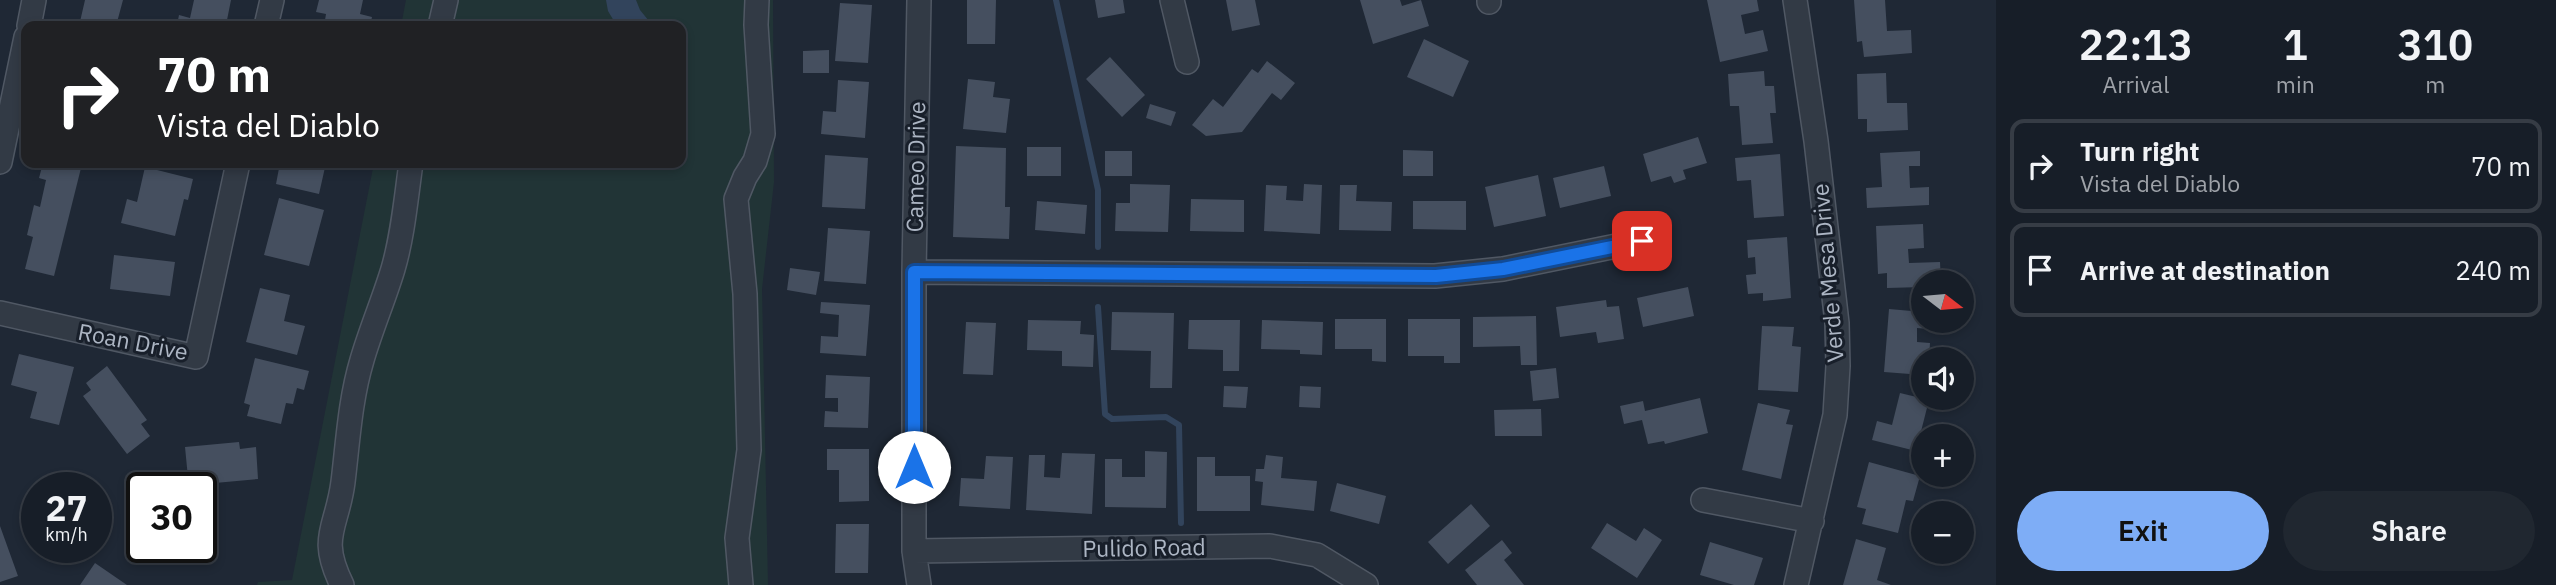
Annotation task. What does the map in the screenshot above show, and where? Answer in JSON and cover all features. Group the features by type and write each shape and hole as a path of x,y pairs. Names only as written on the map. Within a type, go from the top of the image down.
{"street":[{"path":"30,21 34,0"},
{"path":"267,21 272,0"},
{"path":"441,21 446,0"},
{"path":"741,585 737,538 749,450 745,294 736,199 744,177 755,161 763,134 756,25 757,0"},
{"name":"Cameo Drive","path":"919,0 914,272 914,551 919,585"},
{"path":"1172,0 1187,62"},
{"name":"Verde Mesa Drive","path":"1796,0 1816,141 1837,334 1835,415 1796,585"},
{"path":"0,162 8,88 21,51"},
{"name":"Roan Drive","path":"0,313 197,357 236,168"},
{"path":"342,585 329,551 332,523 342,485 347,430 362,361 394,266 410,168"},
{"path":"914,272 1436,276 1503,269 1642,241"},
{"path":"1703,499 1812,521"},
{"name":"Pulido Road","path":"914,551 1270,546 1317,555 1366,585"}],"shaded area":[{"path":"406,0 773,0 774,182 762,289 768,585 257,585 258,582 292,580 373,168 686,168 686,21 402,21"}],"water":[{"path":"606,0 636,0 649,21 614,21"}],"building":[{"path":"85,0 123,0 117,21 80,21"},
{"path":"194,0 231,0 227,20 178,21 179,15 190,18"},
{"path":"319,0 363,0 360,14 372,17 371,21 325,21 326,14 316,12"},
{"path":"967,0 996,0 995,44 967,44"},
{"path":"1095,0 1123,0 1125,13 1098,18"},
{"path":"1226,0 1255,0 1260,25 1232,31"},
{"path":"1360,0 1400,0 1402,6 1421,0 1429,26 1373,44"},
{"path":"1707,0 1757,0 1759,11 1741,15 1745,34 1763,30 1768,51 1720,62"},
{"path":"1854,0 1885,0 1887,31 1911,30 1912,53 1864,57 1862,41 1857,42"},
{"path":"840,3 872,5 868,63 835,61"},
{"path":"1424,39 1469,61 1453,97 1407,77"},
{"path":"829,50 829,73 803,73 803,51"},
{"path":"1110,57 1145,95 1122,117 1086,79"},
{"path":"1267,61 1295,83 1281,100 1272,93 1242,132 1206,136 1192,125 1213,99 1223,107 1252,69 1258,73"},
{"path":"1764,71 1765,86 1774,86 1776,113 1770,113 1773,143 1742,145 1739,106 1730,106 1728,74"},
{"path":"1886,73 1887,103 1907,103 1908,130 1867,132 1867,119 1858,119 1857,74"},
{"path":"968,79 995,82 993,97 1010,99 1006,133 963,129"},
{"path":"838,80 869,82 865,138 821,134 823,111 836,112"},
{"path":"1150,104 1176,112 1171,126 1146,118"},
{"path":"1698,137 1707,163 1683,170 1686,179 1674,183 1671,176 1651,182 1643,154"},
{"path":"956,146 1006,148 1005,207 1010,207 1009,239 953,237"},
{"path":"1027,147 1061,147 1061,176 1027,176"},
{"path":"1403,150 1433,151 1433,176 1403,176"},
{"path":"1105,151 1132,151 1132,176 1105,176"},
{"path":"1920,151 1920,166 1909,166 1910,188 1929,187 1929,205 1867,208 1866,188 1882,187 1880,153"},
{"path":"1780,154 1784,216 1754,218 1751,180 1737,181 1735,158"},
{"path":"825,155 868,158 865,209 822,207"},
{"path":"1604,166 1611,196 1560,208 1553,178"},
{"path":"42,168 81,168 54,276 25,269 33,237 27,235 34,205 40,207 46,180 39,178"},
{"path":"145,168 193,179 188,200 184,199 175,236 121,223 127,199 137,202"},
{"path":"279,168 325,168 319,194 276,184"},
{"path":"1538,175 1546,216 1494,227 1485,187"},
{"path":"1130,184 1170,185 1168,232 1115,231 1116,203 1130,203"},
{"path":"1304,184 1322,185 1320,234 1264,231 1266,185 1287,186 1286,200 1303,201"},
{"path":"1340,185 1357,185 1356,201 1392,202 1391,231 1339,230"},
{"path":"279,198 324,210 309,266 264,255"},
{"path":"1191,199 1244,200 1244,232 1190,231"},
{"path":"1037,201 1087,205 1085,234 1035,230"},
{"path":"1413,201 1466,201 1466,230 1413,229"},
{"path":"1923,224 1924,248 1908,249 1909,263 1940,262 1940,270 1911,270 1911,287 1887,288 1887,273 1878,274 1876,226"},
{"path":"828,228 870,231 866,284 824,281"},
{"path":"1787,237 1791,298 1763,301 1763,293 1748,294 1746,275 1756,274 1755,257 1748,258 1747,240"},
{"path":"114,255 175,262 170,296 110,289"},
{"path":"790,268 820,272 816,295 787,290"},
{"path":"1688,287 1694,316 1643,327 1637,298"},
{"path":"260,288 290,295 284,321 305,326 297,355 246,342"},
{"path":"1606,300 1607,307 1619,306 1624,339 1598,343 1596,332 1560,337 1556,307"},
{"path":"821,302 870,305 866,356 820,353 821,336 838,337 839,315 820,313"},
{"path":"1889,309 1911,311 1911,333 1917,333 1917,342 1930,343 1930,347 1911,347 1911,374 1884,372"},
{"path":"1112,312 1174,313 1172,388 1150,388 1151,351 1111,350"},
{"path":"1536,316 1537,365 1521,365 1520,346 1473,347 1473,317"},
{"path":"1335,319 1386,319 1386,362 1372,361 1372,349 1335,349"},
{"path":"1408,319 1460,319 1460,363 1444,363 1444,356 1408,356"},
{"path":"1028,320 1081,321 1080,334 1094,335 1093,367 1062,366 1062,351 1027,350"},
{"path":"1189,320 1240,320 1239,371 1223,371 1223,350 1188,349"},
{"path":"1262,320 1323,322 1322,355 1300,354 1300,350 1261,349"},
{"path":"966,322 996,323 993,375 963,374"},
{"path":"1762,326 1794,327 1792,346 1801,347 1798,392 1758,390"},
{"path":"19,354 74,367 59,425 30,418 37,392 11,385"},
{"path":"255,358 309,371 304,390 297,388 293,404 286,403 281,424 247,416 250,405 244,403"},
{"path":"107,366 147,420 141,424 150,436 127,454 83,396 91,390 86,383"},
{"path":"1556,368 1559,398 1533,401 1530,371"},
{"path":"826,375 870,377 868,428 824,427 825,411 838,412 838,398 825,398"},
{"path":"1224,386 1248,387 1246,408 1223,407"},
{"path":"1300,386 1321,387 1320,408 1299,407"},
{"path":"1900,393 1911,396 1911,410 1926,410 1923,424 1911,424 1911,450 1872,440 1877,421 1892,425"},
{"path":"1700,398 1708,433 1665,444 1664,441 1648,444 1642,420 1624,424 1620,406 1643,401 1645,411"},
{"path":"1758,403 1790,410 1786,424 1793,425 1781,479 1742,470"},
{"path":"1541,409 1542,436 1495,436 1494,410"},
{"path":"239,442 240,449 256,447 258,479 217,483 217,472 187,472 185,447"},
{"path":"827,449 869,449 869,501 839,502 839,470 827,470"},
{"path":"1145,451 1167,452 1166,508 1105,507 1105,459 1122,459 1122,477 1145,477"},
{"path":"1062,453 1095,454 1092,514 1026,510 1029,455 1045,455 1044,477 1060,478"},
{"path":"1266,455 1283,457 1281,478 1317,481 1314,511 1261,505 1263,482 1255,481 1256,469 1264,469"},
{"path":"986,456 1013,457 1010,509 959,506 961,478 984,479"},
{"path":"1197,457 1215,457 1215,476 1250,476 1250,511 1197,511"},
{"path":"1869,462 1911,474 1911,487 1917,487 1913,501 1906,500 1898,533 1862,524 1866,509 1857,507"},
{"path":"1337,483 1386,496 1379,524 1330,511"},
{"path":"1471,504 1490,526 1448,564 1428,542"},
{"path":"1607,523 1636,541 1644,528 1662,540 1637,578 1591,548"},
{"path":"836,524 869,524 868,573 835,573"},
{"path":"0,526 18,576 0,582"},
{"path":"1856,539 1886,548 1877,580 1891,585 1843,585"},
{"path":"1502,540 1512,553 1504,560 1524,585 1477,585 1465,570"},
{"path":"1710,542 1763,558 1754,585 1734,585 1700,575"},
{"path":"95,563 127,585 80,585"}],"waterway":[{"path":"1056,0 1098,190 1098,247"},
{"path":"1098,307 1105,414 1112,419 1166,417 1179,425 1181,523"}],"route":[{"path":"914,467 914,272 1436,276 1503,269 1642,241"}]}
